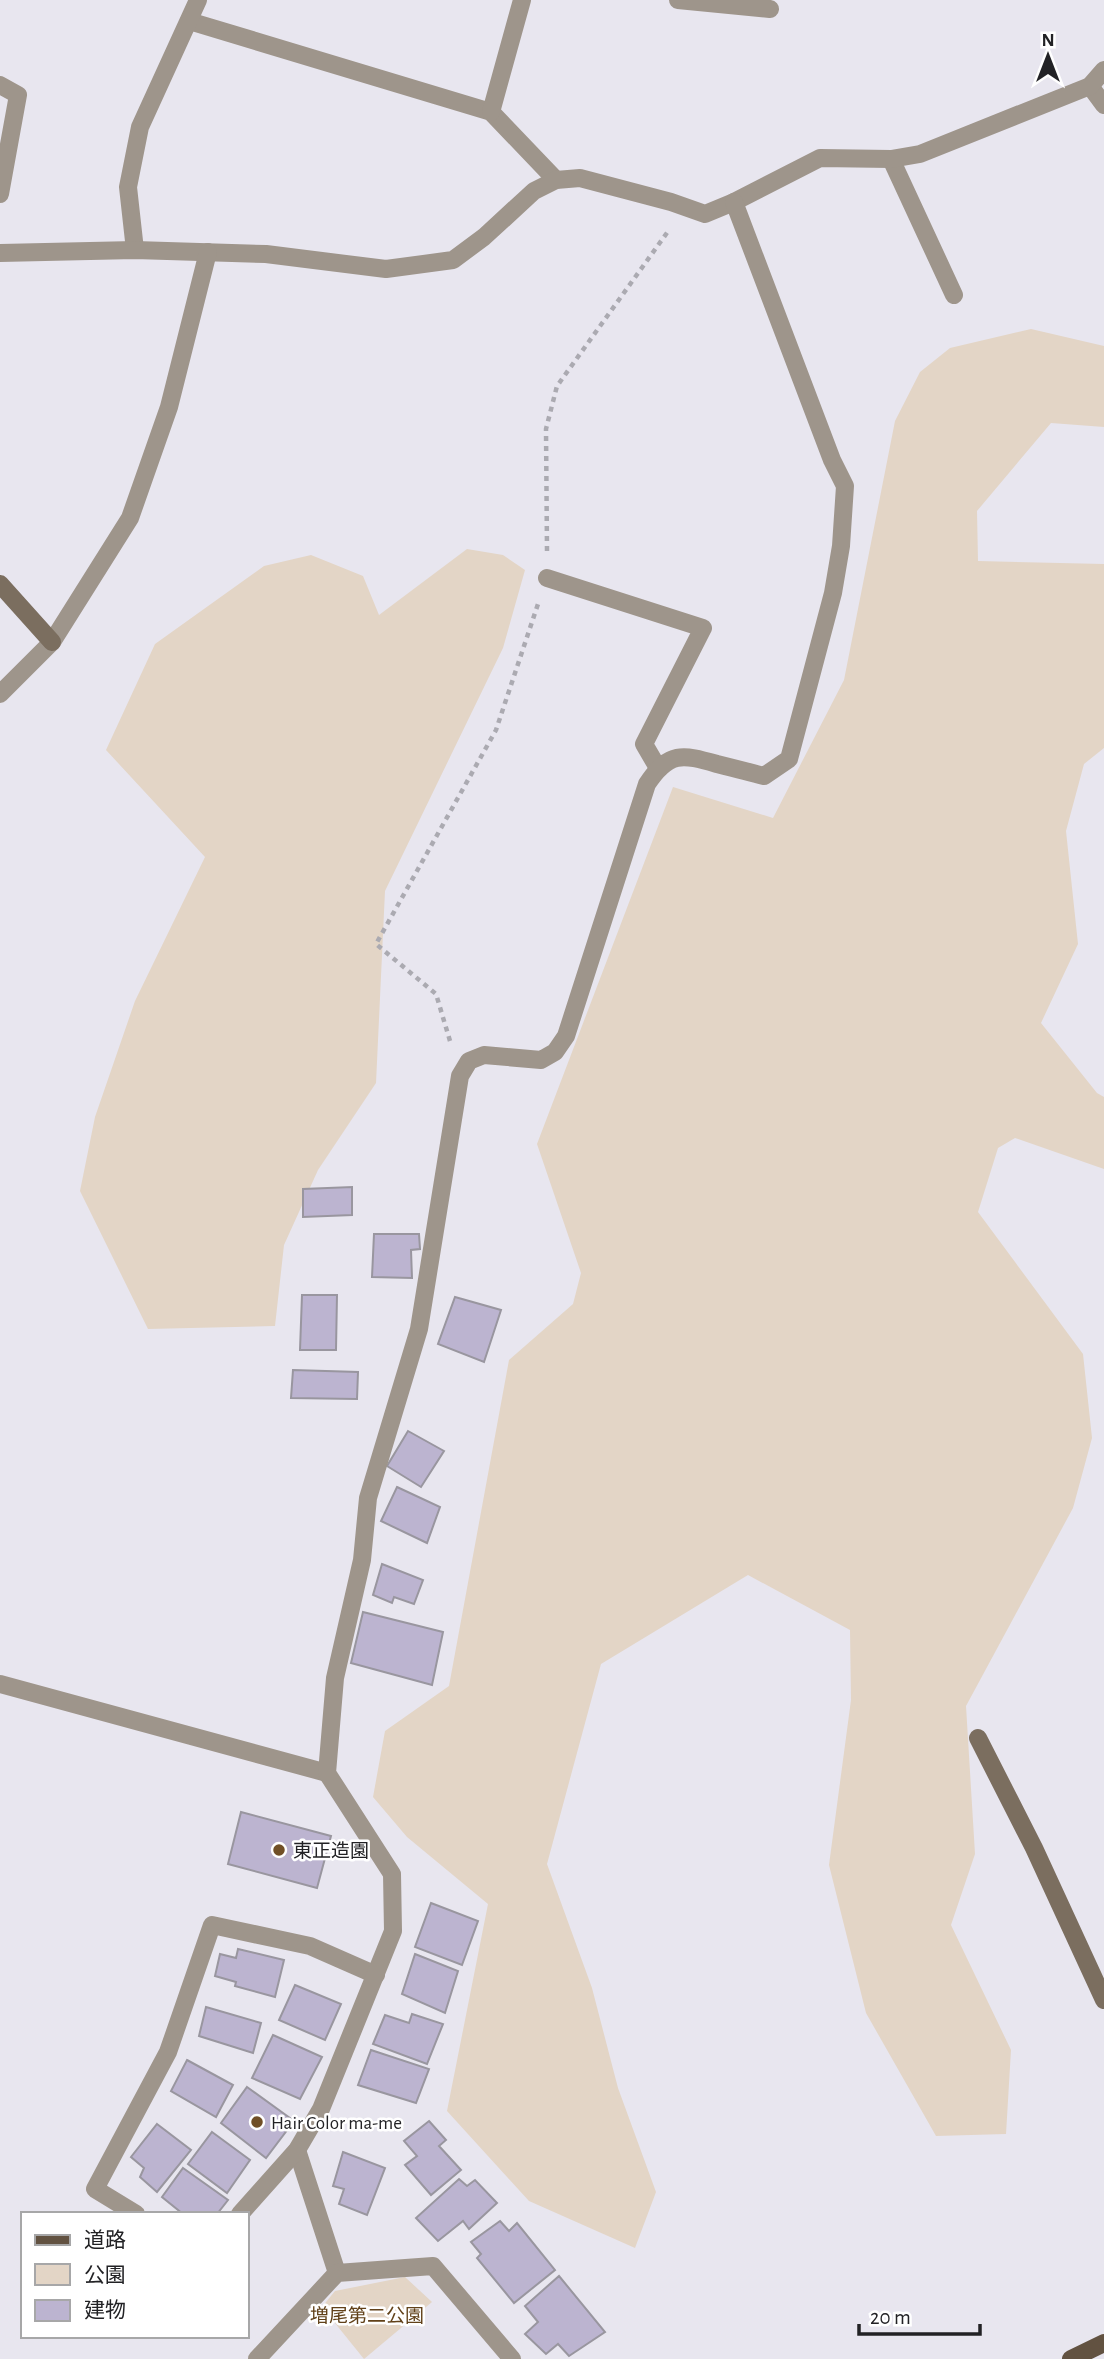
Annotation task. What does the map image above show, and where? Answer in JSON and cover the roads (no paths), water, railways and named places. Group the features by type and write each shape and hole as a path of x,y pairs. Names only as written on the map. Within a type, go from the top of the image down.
{"main road":[{"path":"1071,2359 1104,2343"}],"street":[{"path":"135,250 128,187 140,127 198,0"},
{"path":"491,112 522,0"},
{"path":"678,0 770,9"},
{"path":"189,21 491,112 556,180"},
{"path":"0,253 135,250 266,254 386,269 453,260 484,237 534,191 556,180 580,178 705,214 820,158 891,159 920,154 1090,86 1104,70"},
{"path":"0,85 18,95 0,194"},
{"path":"1090,86 1104,104"},
{"path":"891,159 954,295"},
{"path":"242,2212 297,2150 321,2109 393,1931 392,1874 327,1773 335,1678 362,1560 368,1498 419,1329 460,1076 469,1061 484,1055 541,1060 555,1052 565,1036 647,784 658,768 671,760 686,756 764,776 789,759 833,593 841,546 845,486 832,460 734,202"},
{"path":"0,694 52,642 130,518 169,407 208,252"},
{"path":"547,578 703,628 644,744 658,768"},
{"path":"0,584 52,642"},
{"path":"0,1684 327,1773"},
{"path":"978,1738 1100,1980 1104,2000"},
{"path":"133,2212 95,2189 168,2052 212,1926 310,1946 376,1975"},
{"path":"297,2150 337,2273"},
{"path":"257,2359 337,2273 433,2266 512,2359"}],"place":[{"name":"東正造園","path":"279,1850"},
{"name":"Hair Color ma-me","path":"257,2122"}],"park label":[{"name":"増尾第二公園","path":"367,2315"}]}
